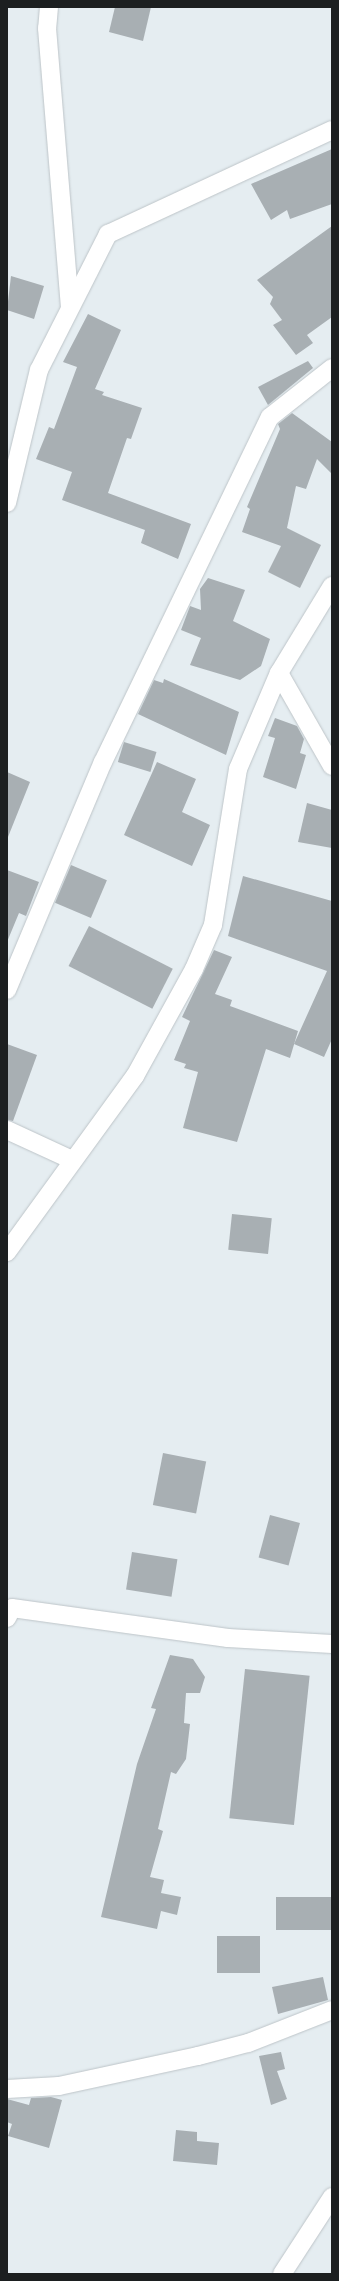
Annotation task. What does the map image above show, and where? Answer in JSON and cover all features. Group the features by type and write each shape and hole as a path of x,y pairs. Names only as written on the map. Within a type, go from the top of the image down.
{"street":[{"path":"49,7 47,28 70,308"},
{"path":"7,503 39,370 108,234 332,130"},
{"path":"7,990 103,762 270,418 332,368"},
{"path":"7,1252 72,1160 135,1076 194,969 213,926 238,769 280,673 332,586"},
{"path":"280,673 332,766"},
{"path":"7,1130 72,1160"},
{"path":"7,1618 12,1608 228,1638 332,1644"},
{"path":"7,2089 59,2086 198,2056 248,2043 332,2010"},
{"path":"282,2274 332,2197"}],"building":[{"path":"115,7 151,7 143,41 109,32"},
{"path":"332,149 332,204 290,219 287,210 271,220 251,184"},
{"path":"332,226 332,317 307,335 313,343 296,355 273,325 282,320 270,304 273,297 257,280"},
{"path":"11,276 44,286 34,319 7,310"},
{"path":"88,314 121,330 95,389 104,392 102,395 142,408 131,439 127,438 108,493 191,524 178,559 141,543 145,530 62,500 72,472 36,459 49,427 54,429 77,367 63,362"},
{"path":"308,361 313,368 268,405 258,387"},
{"path":"292,413 332,442 332,474 317,459 306,489 296,486 287,528 321,545 300,588 268,572 281,546 242,532 250,509 247,507 280,429 278,424"},
{"path":"208,578 245,590 233,621 270,639 261,666 240,680 190,665 201,638 181,630 190,606 201,610 200,589"},
{"path":"164,679 239,712 226,755 138,714 154,680 163,683"},
{"path":"275,718 297,726 304,739 300,753 306,755 296,789 263,777 275,738 268,736"},
{"path":"124,742 157,752 150,772 118,762"},
{"path":"157,762 196,779 182,812 210,825 192,866 124,835"},
{"path":"7,772 30,782 8,837 7,837"},
{"path":"307,803 332,810 332,848 298,842"},
{"path":"71,865 107,880 91,918 55,903"},
{"path":"7,870 39,882 26,916 19,913 7,942"},
{"path":"243,876 332,901 332,1039 324,1057 294,1044 327,971 228,936"},
{"path":"89,926 173,969 152,1009 69,966"},
{"path":"214,950 232,957 215,994 232,1000 230,1006 298,1031 290,1058 266,1049 237,1142 183,1128 198,1072 184,1068 186,1064 174,1060 190,1021 182,1017"},
{"path":"7,1044 37,1055 13,1121 7,1120"},
{"path":"232,1214 272,1218 268,1254 228,1250"},
{"path":"163,1453 206,1461 196,1513 153,1505"},
{"path":"270,1515 300,1523 289,1566 259,1558"},
{"path":"132,1552 177,1559 171,1597 126,1590"},
{"path":"170,1655 193,1659 205,1677 200,1693 186,1693 184,1723 190,1724 186,1759 176,1774 171,1772 158,1829 163,1831 150,1877 164,1880 161,1893 181,1897 177,1915 161,1911 157,1929 101,1917 137,1764 156,1709 151,1708"},
{"path":"245,1669 310,1676 294,1825 229,1818"},
{"path":"276,1897 332,1897 332,1930 276,1930"},
{"path":"217,1936 260,1936 260,1973 217,1973"},
{"path":"323,1977 328,2000 278,2014 272,1987"},
{"path":"281,2052 285,2069 277,2071 287,2099 271,2105 259,2056"},
{"path":"51,2097 62,2100 49,2148 8,2136 12,2124 7,2122 7,2099 29,2105 31,2098"},
{"path":"176,2130 197,2132 197,2141 219,2143 217,2165 173,2161"}]}
